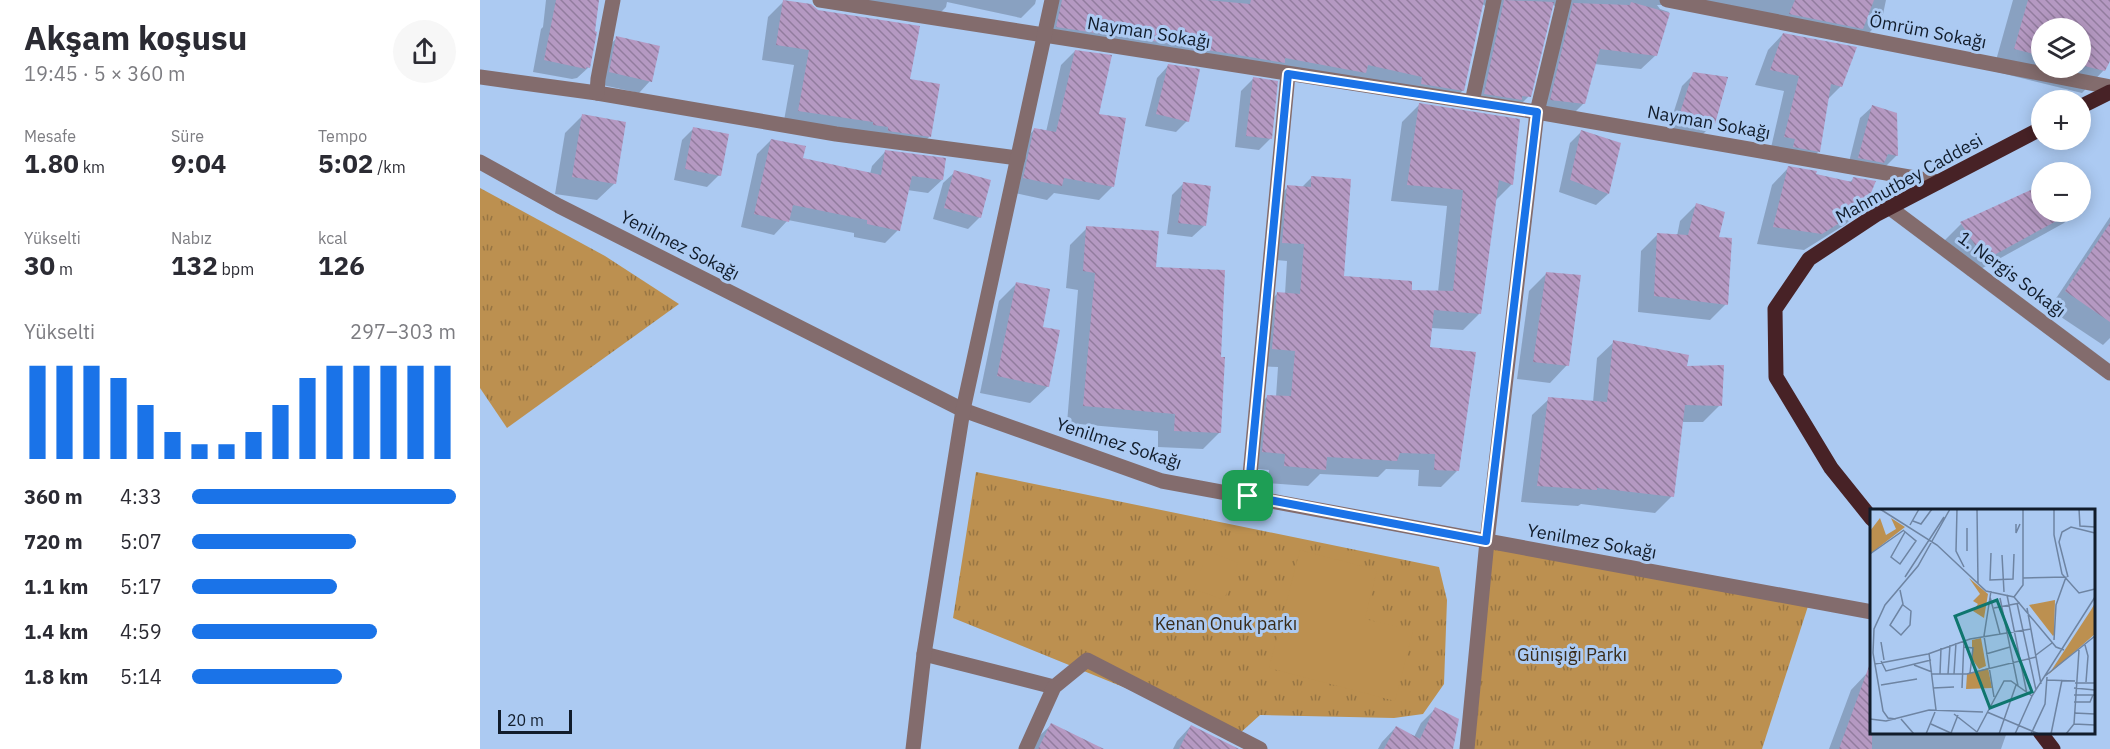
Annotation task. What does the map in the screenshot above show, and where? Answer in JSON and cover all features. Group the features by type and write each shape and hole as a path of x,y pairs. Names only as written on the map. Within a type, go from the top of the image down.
{"main road":[{"path":"2091,102 2110,92"},
{"name":"Mahmutbey Caddesi","path":"1870,517 1831,468 1776,377 1775,309 1809,259 1877,214 2031,134"},
{"path":"2042,734 2053,749"}],"street":[{"path":"597,93 613,0"},
{"name":"Nayman Sokağı","path":"820,0 1537,112 1938,182"},
{"path":"914,748 924,654 963,410 1052,0"},
{"path":"1472,102 1494,0"},
{"path":"1467,749 1486,541 1537,112 1564,0"},
{"name":"Ömrüm Sokağı","path":"1667,0 2110,87"},
{"path":"1248,496 1288,74"},
{"path":"480,77 597,93 836,134 1018,158"},
{"name":"Yenilmez Sokağı","path":"480,162 559,206 963,410 1162,481 1870,612"},
{"name":"1. Nergis Sokağı","path":"1890,208 2110,373"},
{"path":"924,654 1054,687"},
{"path":"1026,749 1054,687 1087,660 1260,749"}],"green space":[{"path":"480,188 605,256 679,304 507,428 480,388"},
{"name":"Kenan Onuk parkı","path":"976,472 1439,567 1447,600 1444,684 1423,714 1394,718 1260,715 1239,734 953,618"},
{"name":"Günışığı Parkı","path":"1487,541 1810,600 1762,749 1467,749"},
{"path":"1300,550 1377,570 1365,619 1413,631 1395,701 1269,668"},
{"path":"1208,551 1238,563 1224,600 1194,589"}],"building":[{"path":"556,0 599,0 595,31 597,32 590,68 544,60"},
{"path":"783,0 811,4 818,10 920,26 910,79 940,84 931,137 888,131 888,127 873,125 873,122 798,111 809,50 776,45"},
{"path":"1062,0 1206,0 1250,4 1251,0 1484,0 1464,91 1421,84 1422,77 1368,65 1366,73 1285,58 1285,63 1056,27"},
{"path":"1504,0 1554,2 1531,97 1522,96 1522,100 1484,94"},
{"path":"1795,0 1874,0 1863,29 1789,14"},
{"path":"2028,0 2110,0 2110,61 2105,71 2091,68 2091,18 2031,18 2031,53 2014,49"},
{"path":"1631,2 1670,13 1657,56 1600,49 1585,104 1550,100 1573,3 1630,5"},
{"path":"1783,33 1857,47 1842,87 1831,84 1820,152 1793,147 1795,139 1784,137 1799,76 1770,70"},
{"path":"616,36 660,46 652,82 609,72"},
{"path":"1075,50 1112,55 1099,114 1126,118 1114,187 1064,178 1062,186 1023,178 1034,128 1056,132"},
{"path":"1168,64 1200,69 1189,122 1156,114"},
{"path":"1693,72 1728,77 1715,124 1678,119"},
{"path":"1253,77 1278,81 1272,139 1246,136"},
{"path":"1419,103 1520,119 1513,185 1499,180 1481,314 1434,310 1430,347 1476,352 1459,471 1434,470 1435,454 1400,453 1397,461 1327,457 1326,470 1284,466 1285,454 1262,452 1267,395 1291,396 1295,351 1272,349 1277,292 1300,294 1304,244 1282,243 1287,185 1311,187 1311,176 1351,179 1344,276 1412,281 1412,290 1453,291 1463,190 1407,185"},
{"path":"1872,105 1897,113 1898,156 1888,154 1884,163 1858,158"},
{"path":"582,114 626,122 616,184 572,177"},
{"path":"693,127 729,134 721,176 685,169"},
{"path":"1581,130 1621,143 1609,194 1570,180"},
{"path":"771,139 806,146 803,158 881,175 885,150 946,158 943,180 912,176 900,231 867,224 867,220 793,205 789,222 754,214"},
{"path":"1788,166 1817,171 1816,174 1852,182 1853,177 1876,181 1865,207 1822,234 1773,227"},
{"path":"954,170 991,180 981,218 944,208"},
{"path":"1183,182 1211,186 1206,226 1178,223"},
{"path":"2031,190 2031,222 2055,222 1985,260 1960,222"},
{"path":"1696,203 1725,212 1719,237 1732,238 1728,305 1654,296 1657,233 1688,235"},
{"path":"2110,223 2110,322 2065,291"},
{"path":"1086,226 1159,231 1156,267 1225,270 1221,357 1225,357 1221,433 1174,431 1175,414 1083,406 1095,273 1083,271"},
{"path":"1546,272 1581,275 1569,366 1533,362"},
{"path":"1016,282 1050,289 1043,327 1060,330 1049,387 997,376"},
{"path":"1613,340 1689,355 1687,366 1724,365 1722,406 1685,405 1674,497 1597,488 1597,490 1537,486 1548,397 1607,402"},
{"path":"1869,666 1870,666 1872,749 1839,749"},
{"path":"1435,707 1459,719 1453,749 1384,749 1396,726 1420,739"},
{"path":"1051,723 1104,749 1038,749"},
{"path":"1191,725 1239,749 1179,749"}],"route":[{"path":"1288,74 1537,112 1486,541 1248,496 1288,74"}]}
